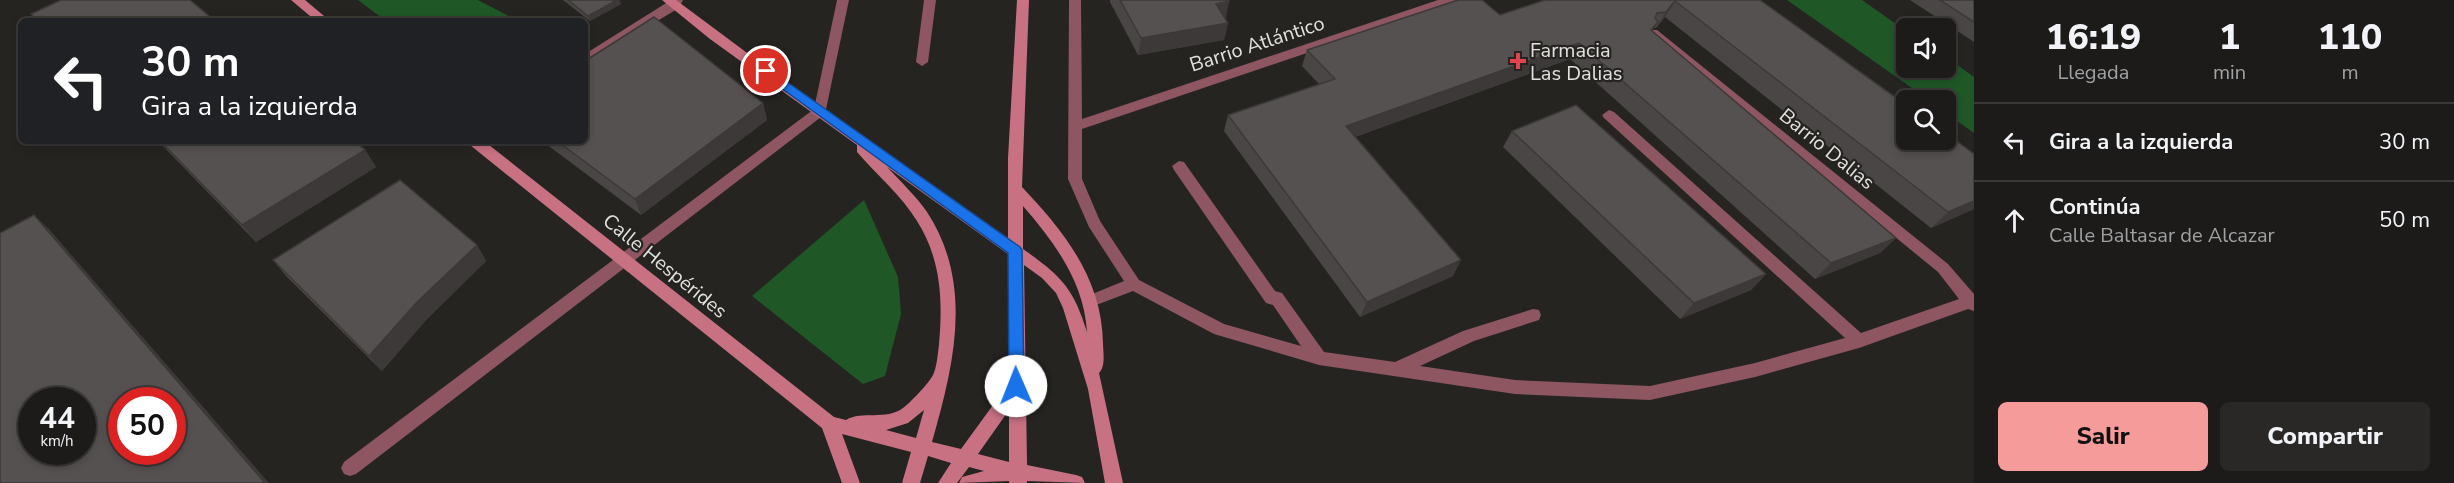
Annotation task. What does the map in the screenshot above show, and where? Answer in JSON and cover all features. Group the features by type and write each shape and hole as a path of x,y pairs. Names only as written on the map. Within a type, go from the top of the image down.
{"main road":[{"path":"297,0 320,18"},
{"path":"1018,478 1015,189 1023,0"},
{"path":"674,2 848,132 1047,274 1071,307 1096,389 1114,483"},
{"path":"848,132 923,219 942,261 948,288 950,320 941,376 911,483"},
{"name":"Calle Hespérides","path":"479,144 829,423"},
{"path":"1015,189 1040,215 1063,245 1091,301 1096,389"},
{"path":"829,423 886,424 904,418 919,404 941,376"},
{"path":"947,483 1016,386"},
{"path":"829,423 964,458 1018,478"},
{"path":"829,423 851,483"},
{"path":"968,483 995,475 1018,478 1047,475 1076,483"}],"street":[{"path":"350,468 820,111 843,0"},
{"path":"922,62 930,0"},
{"path":"1075,0 1075,179 1094,223 1134,284 1220,328 1319,358 1515,387 1650,393 1755,370 1859,341 1973,302"},
{"name":"Barrio Atlántico","path":"1075,126 1451,0"},
{"path":"588,58 674,2"},
{"name":"Barrio Dalias","path":"1653,33 1943,268 1973,302"},
{"path":"1609,115 1859,341"},
{"path":"1179,166 1272,299 1276,297 1319,358"},
{"path":"1091,301 1134,284"},
{"path":"1397,369 1469,336 1533,315"}],"green space":[{"path":"358,0 478,0 512,18 382,18"},
{"path":"1787,0 1862,0 1896,24 1896,77"},
{"path":"1956,64 1974,77 1974,133 1956,120 1956,90 1915,90 1898,78 1956,78"},
{"path":"864,200 898,277 901,314 885,376 863,384 752,296"}],"building":[{"path":"61,0 190,0 211,18 35,18 31,14"},
{"path":"568,0 617,0 588,16"},
{"path":"1120,0 1229,0 1216,4 1228,23 1141,38"},
{"path":"1458,0 1482,0 1500,15 1545,0 1760,0 1896,98 1896,150 1956,150 1956,140 1974,154 1974,201 1948,212 1675,1 1666,12 1657,13 1655,18 1658,22 1651,30 1896,238 1831,263 1579,43 1346,126 1461,260 1367,302 1228,115 1335,79 1307,50"},
{"path":"1940,0 1974,0 1974,22"},
{"path":"654,17 763,103 635,199 561,144 588,144 588,59"},
{"path":"1576,105 1766,274 1694,303 1512,131"},
{"path":"163,144 358,144 365,150 242,225"},
{"path":"400,180 477,245 416,303 369,356 273,260"},
{"path":"34,215 182,387 108,387 108,465 186,465 186,391 265,483 0,483 0,233"}],"place":[{"name":"Farmacia Las Dalias","path":"1518,61"}],"route":[{"path":"766,71 1015,250 1016,386"}]}
